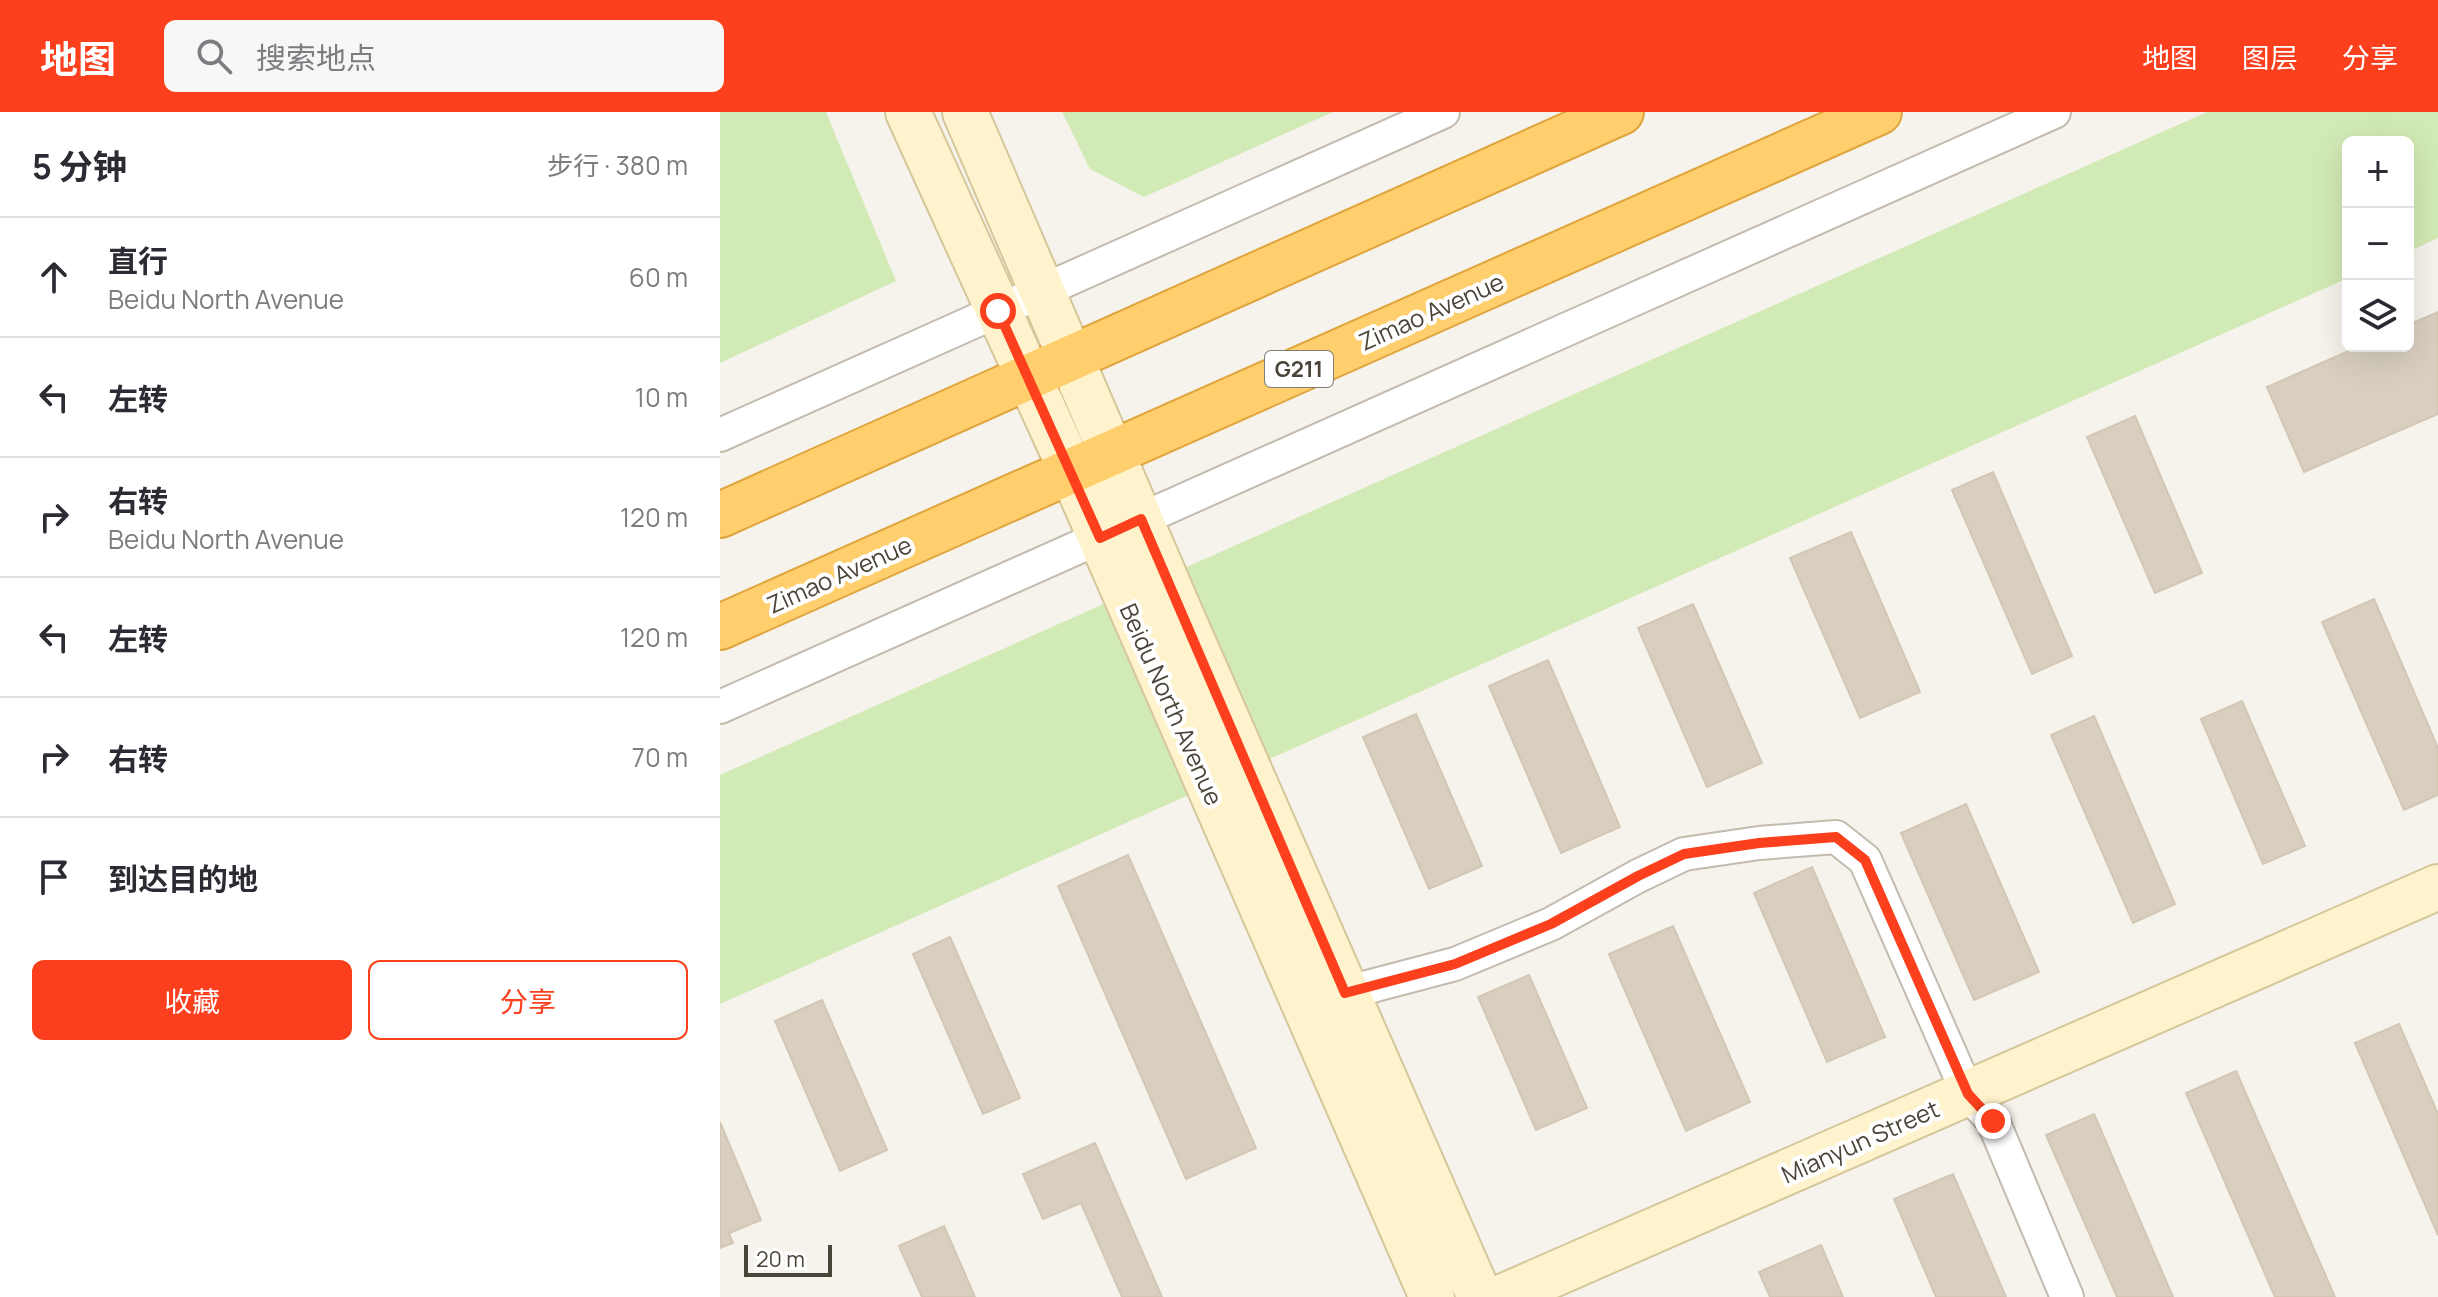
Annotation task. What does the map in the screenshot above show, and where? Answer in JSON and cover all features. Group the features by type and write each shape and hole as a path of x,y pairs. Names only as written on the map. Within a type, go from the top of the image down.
{"highway":[{"path":"720,515 1621,112"},
{"name":"Zimao Avenue","path":"720,627 1879,112"}],"street":[{"name":"Beidu North Avenue","path":"908,112 1071,470 1432,1297"},
{"name":"Beidu North Avenue","path":"965,112 1345,993 1480,1297"},
{"path":"720,435 1443,112"},
{"path":"720,707 2054,112"},
{"path":"1345,993 1455,964 1551,924 1684,854 1759,843 1836,837 1865,860 1968,1094 1993,1121 2067,1297"},
{"name":"Mianyun Street","path":"1502,1297 2438,887"}],"green space":[{"path":"720,112 826,112 896,281 720,363"},
{"path":"1062,112 1333,112 1144,197 1090,169"},
{"path":"2207,112 2438,112 2438,238 2414,249 2414,136 2342,136 2342,281 720,1004 720,775"}],"building":[{"path":"2438,312 2438,414 2304,472 2267,387 2346,352 2414,352 2414,322"},
{"path":"2135,416 2202,573 2155,593 2087,437"},
{"path":"1993,472 2072,656 2032,674 1952,490"},
{"path":"1851,532 1920,692 1860,718 1790,558"},
{"path":"2374,599 2438,748 2438,795 2404,810 2322,622"},
{"path":"1693,604 1762,763 1707,787 1638,628"},
{"path":"1548,660 1620,827 1561,853 1489,686"},
{"path":"2242,701 2305,846 2263,864 2201,719"},
{"path":"1416,714 1482,866 1429,889 1363,737"},
{"path":"2094,716 2175,904 2133,923 2051,735"},
{"path":"1966,804 2039,972 1974,1000 1901,833"},
{"path":"1128,855 1256,1148 1186,1179 1058,886"},
{"path":"1812,867 1885,1037 1827,1062 1754,893"},
{"path":"1673,926 1750,1102 1686,1131 1609,954"},
{"path":"950,937 1020,1098 983,1114 913,954"},
{"path":"1529,975 1587,1108 1536,1130 1478,997"},
{"path":"822,1000 887,1150 840,1171 775,1021"},
{"path":"2399,1024 2438,1114 2438,1235 2355,1043"},
{"path":"2236,1071 2335,1297 2275,1297 2186,1093"},
{"path":"2094,1114 2173,1297 2117,1297 2046,1135"},
{"path":"720,1122 761,1220 729,1233 733,1243 720,1248"},
{"path":"1095,1143 1162,1297 1122,1297 1081,1203 1043,1219 1023,1174"},
{"path":"1953,1174 2006,1297 1936,1297 1894,1199"},
{"path":"944,1226 975,1297 922,1297 899,1246"},
{"path":"1821,1245 1843,1297 1770,1297 1759,1272"}],"route":[{"path":"998,311 1100,538 1141,519 1345,993 1455,964 1551,924 1684,854 1759,843 1836,837 1865,860 1968,1094 1993,1121"}]}
